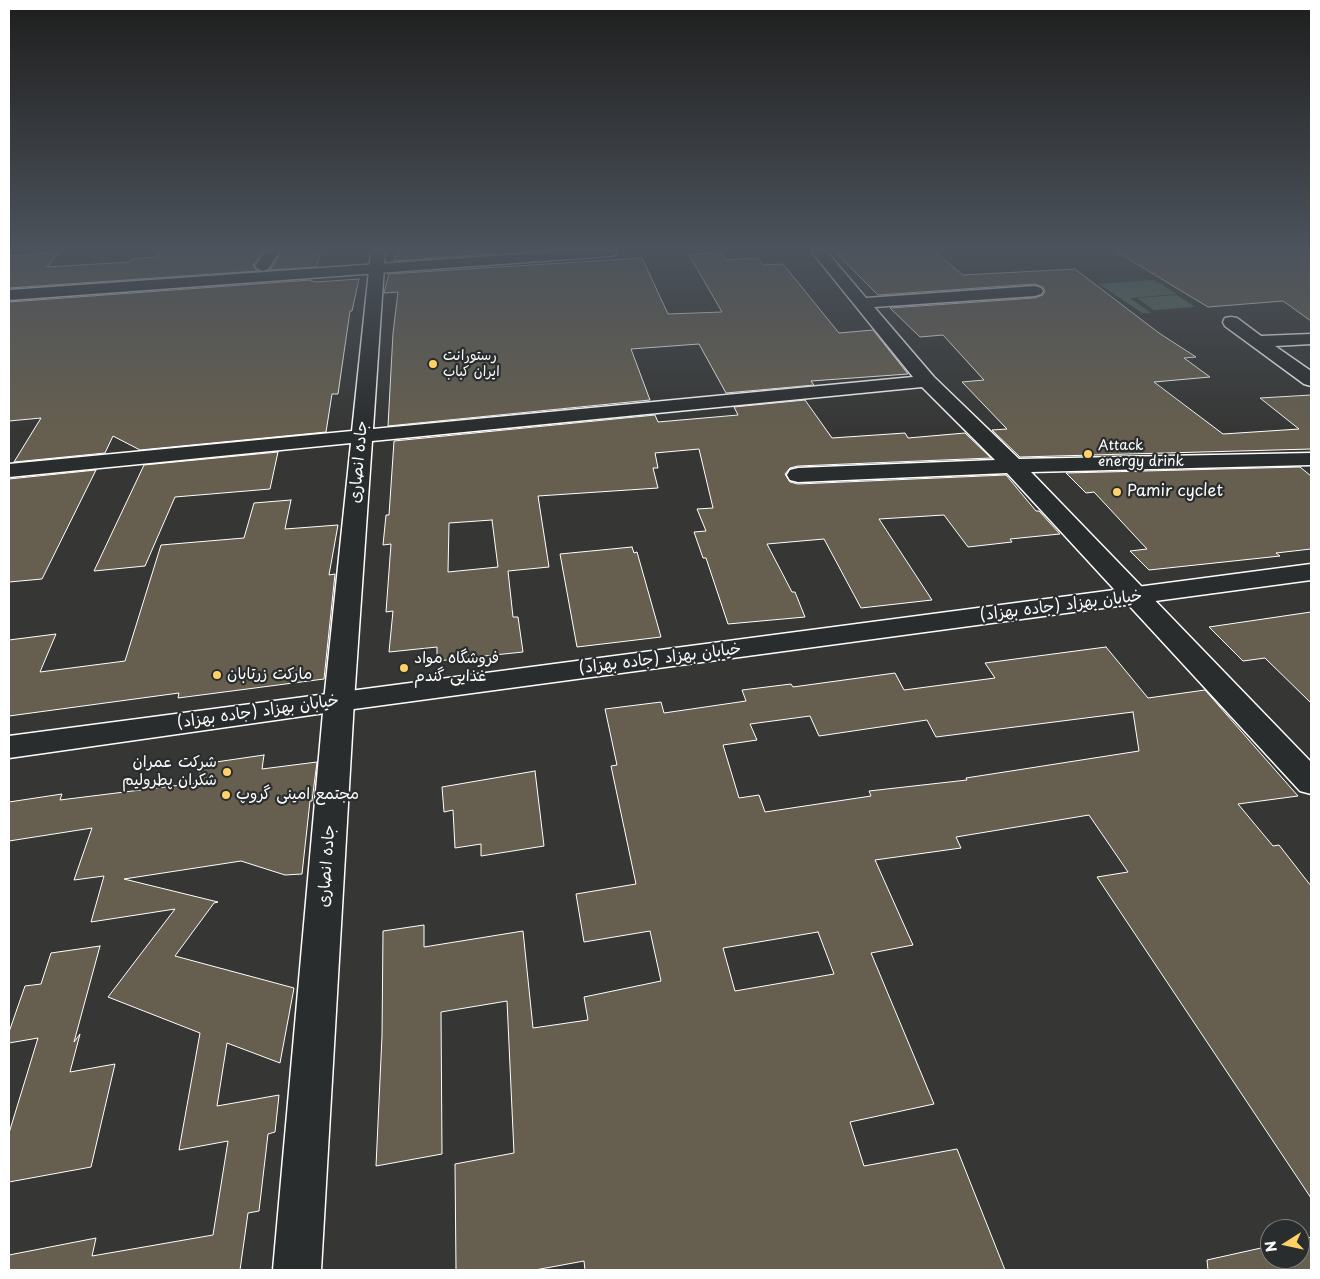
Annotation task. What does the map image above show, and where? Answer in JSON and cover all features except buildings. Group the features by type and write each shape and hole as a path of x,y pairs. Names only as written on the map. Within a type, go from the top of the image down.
{"street":[{"name":"جاده انصاری","path":"297,1270 339,701 372,312"},
{"path":"869,312 927,381 1013,466 1311,782"},
{"path":"1231,322 1311,380"},
{"path":"1259,341 1311,339"},
{"path":"9,470 927,381"},
{"path":"798,475 1013,466 1311,459"},
{"name":"خیابان بهزاد (جاده بهزاد)","path":"9,747 339,701 1311,572"}],"place":[{"name":"رستورانت ایران کباب","path":"433,364"},
{"name":"Attack energy drink","path":"1088,454"},
{"name":"Pamir cyclet","path":"1117,492"},
{"name":"فروشگاه مواد غذایی گندم","path":"404,668"},
{"name":"مارکت زرتابان","path":"217,675"},
{"name":"شرکت عمران شکران پطرولیم","path":"227,772"},
{"name":"مجتمع امینی گروپ","path":"226,795"}]}
